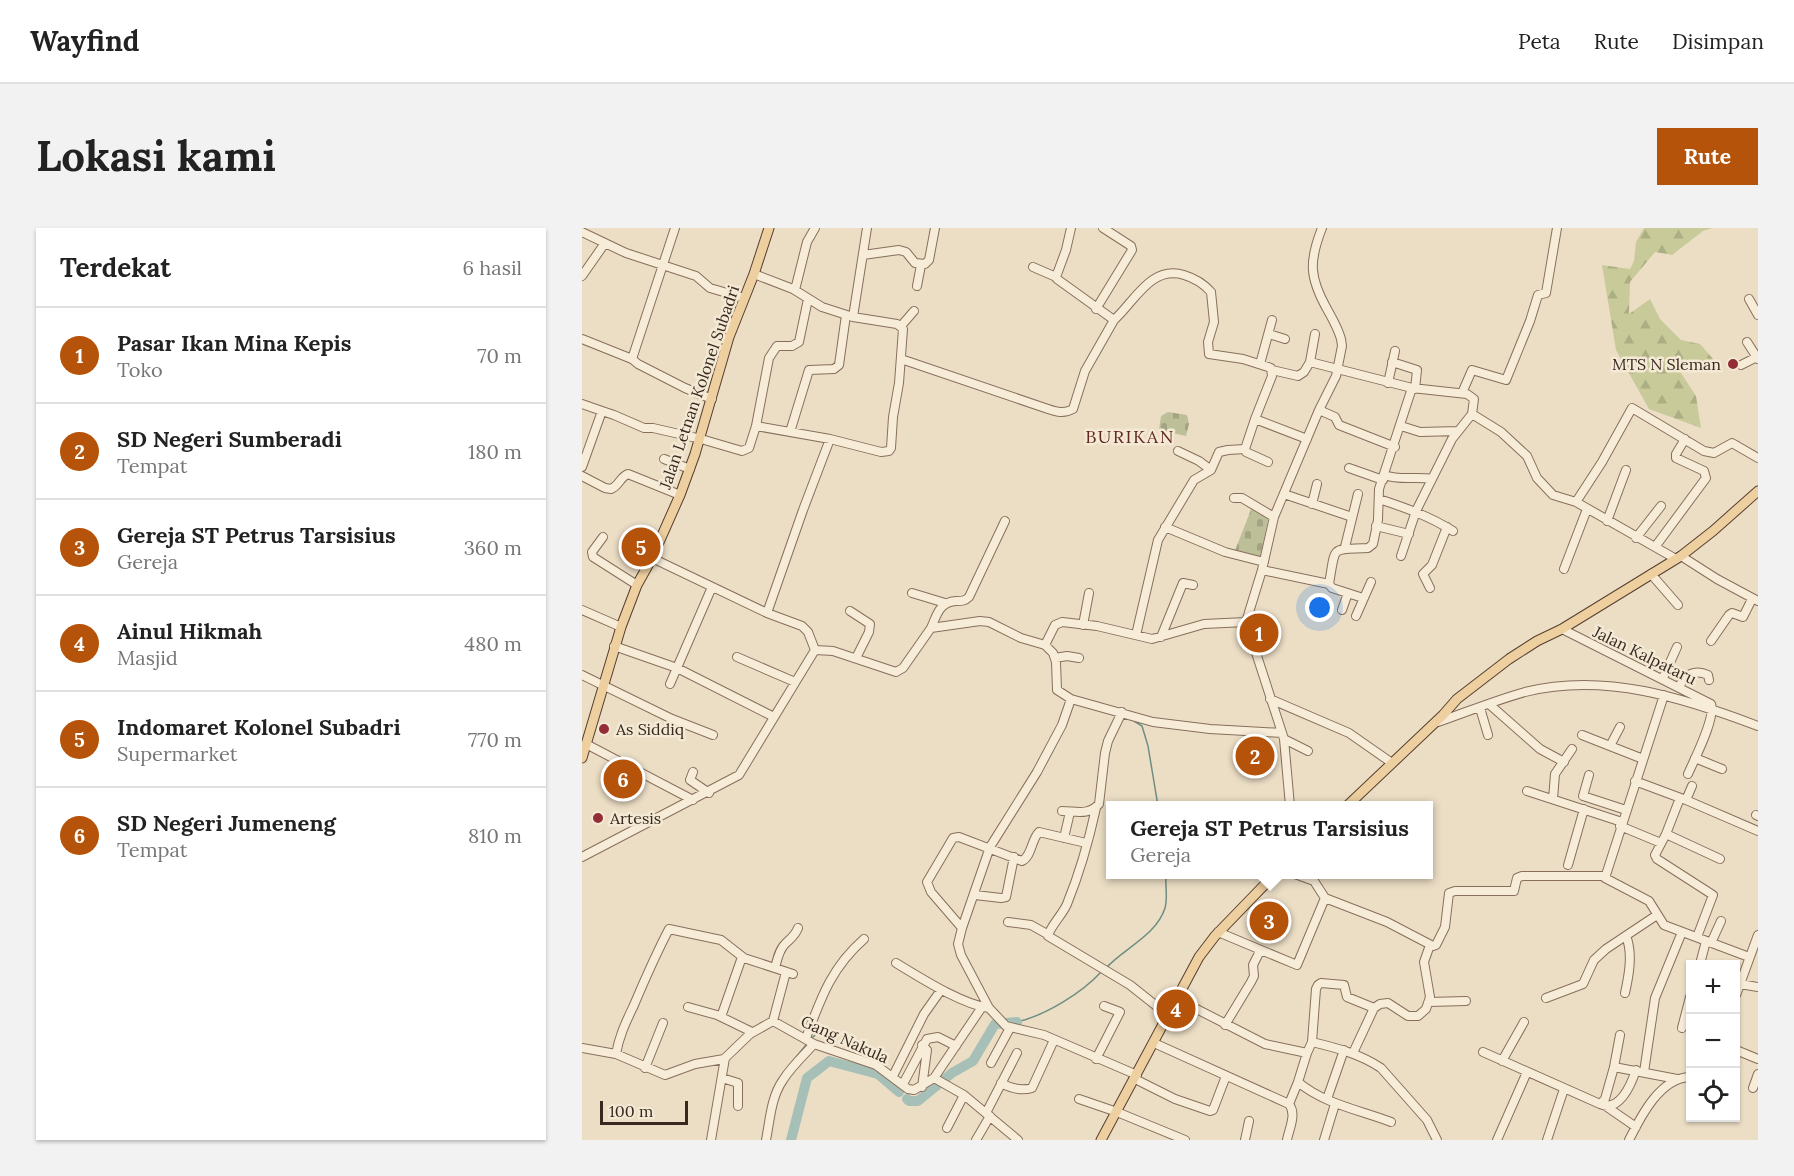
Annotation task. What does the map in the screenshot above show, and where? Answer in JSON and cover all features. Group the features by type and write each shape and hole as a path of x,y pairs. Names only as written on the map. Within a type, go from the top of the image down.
{"main road":[{"name":"Jalan Letnan Kolonel Subadri","path":"582,758 614,646 637,585 652,558 690,469 701,439 729,337 769,228"},
{"path":"1352,801 1457,699 1509,659 1678,557 1713,531 1758,491"},
{"path":"1101,1140 1199,957 1218,932 1270,879"}],"street":[{"path":"632,359 675,228"},
{"path":"795,290 807,242 815,228"},
{"path":"790,432 809,369 830,369 839,365 867,228"},
{"path":"863,255 899,250 906,252 915,263 921,264 929,260 935,228"},
{"path":"1056,278 1071,228"},
{"path":"1096,309 1132,250 1131,246 1103,228"},
{"path":"1290,801 1283,736 1246,622 1263,566 1274,517 1337,370 1342,346 1315,282 1313,251 1322,228"},
{"path":"1462,393 1472,370 1506,380 1538,295 1546,293 1557,228"},
{"path":"582,232 663,266 696,276 705,281 710,288 744,298"},
{"path":"582,276 605,243"},
{"path":"917,286 921,264"},
{"path":"1033,267 1056,278 1114,320"},
{"path":"901,359 1060,413 1068,412 1073,409 1085,371 1114,320 1153,279 1166,272 1174,272 1199,282 1211,292 1214,322 1208,342 1209,354 1260,364 1272,370 1298,376 1304,372 1310,362 1315,334"},
{"path":"754,274 795,290 831,311 901,326"},
{"path":"582,404 644,428 701,439 744,451 749,448 756,426 769,358 777,346 792,346 799,342 808,299"},
{"path":"1749,299 1758,315"},
{"path":"901,326 914,310"},
{"path":"1260,364 1272,321"},
{"path":"756,426 830,439 881,452 889,451 901,359 903,333 901,326"},
{"path":"1269,334 1285,339"},
{"path":"582,339 632,359 685,388 711,399"},
{"path":"1741,365 1757,358 1747,342"},
{"path":"1388,383 1395,351"},
{"path":"1310,362 1414,389 1462,393 1474,399 1472,414 1452,439 1416,511 1401,556"},
{"path":"1329,584 1337,551 1345,547 1371,546 1383,478 1414,389 1417,370 1392,362"},
{"path":"1245,448 1272,370"},
{"path":"1576,502 1602,462 1632,408 1704,451 1711,453 1732,442 1758,458"},
{"path":"1319,410 1335,417 1339,425 1395,447"},
{"path":"582,467 602,411"},
{"path":"1472,414 1501,432 1527,456 1538,478 1553,495 1576,502 1636,538 1678,557 1755,600 1743,617 1729,615 1711,642"},
{"path":"1255,418 1308,439"},
{"path":"1401,426 1426,432 1458,431"},
{"path":"767,613 830,439"},
{"path":"1655,547 1706,478 1704,471 1676,458 1685,439"},
{"path":"1245,448 1250,456 1268,462"},
{"path":"1136,635 1158,540 1165,527 1194,480 1211,470 1219,452 1245,448"},
{"path":"1178,451 1199,461 1211,470"},
{"path":"664,459 690,469"},
{"path":"1349,468 1398,480 1432,479"},
{"path":"1607,521 1626,470"},
{"path":"582,476 610,489 617,486 628,474 680,495"},
{"path":"1312,504 1317,484"},
{"path":"1284,494 1352,517"},
{"path":"1345,547 1358,494"},
{"path":"1234,498 1242,498 1274,517"},
{"path":"1379,499 1416,511 1450,529 1432,565 1423,574 1430,588"},
{"path":"1636,538 1661,506"},
{"path":"1564,569 1587,509"},
{"path":"912,593 945,603 965,600 969,597 1005,521"},
{"path":"1376,526 1409,534"},
{"path":"1165,527 1263,566 1329,584 1332,588 1363,598"},
{"path":"603,537 592,552 592,557 637,585"},
{"path":"652,558 767,613 802,626 808,632 815,650"},
{"path":"1651,574 1678,605"},
{"path":"1356,616 1371,582"},
{"path":"1161,637 1183,583 1193,585"},
{"path":"670,684 712,587"},
{"path":"1083,625 1089,593"},
{"path":"1342,610 1348,593"},
{"path":"815,650 832,651 891,671 900,671 931,628 940,607 945,603"},
{"path":"582,610 621,627"},
{"path":"850,611 868,621 870,628 856,658"},
{"path":"931,628 980,621 989,622 1021,638 1045,645 1055,658 1058,690 1071,699 1153,722 1283,736 1308,751"},
{"path":"1045,645 1055,625 1062,622 1152,639 1204,624 1246,622"},
{"name":"Jalan Kalpataru","path":"1562,629 1708,701 1713,710"},
{"path":"614,646 676,668 774,717"},
{"path":"1677,647 1670,682 1663,695 1605,876 1606,880 1649,901 1664,925 1749,957"},
{"path":"582,857 739,775 757,749 815,650"},
{"path":"1055,658 1067,656 1079,658"},
{"path":"737,657 795,682"},
{"path":"1670,682 1690,674 1706,673 1709,680"},
{"path":"582,675 672,719 713,735"},
{"path":"1435,722 1525,692 1576,685 1619,686 1663,695 1758,726"},
{"path":"985,1008 960,955 958,944 962,928 990,848 1037,772 1062,725 1071,699"},
{"path":"1270,699 1349,733 1392,763"},
{"path":"1489,704 1540,749 1564,762"},
{"path":"1480,708 1488,735"},
{"path":"1688,774 1713,710"},
{"path":"1044,932 1062,915 1078,876 1096,808 1101,800 1108,741 1122,712"},
{"path":"1610,746 1620,727"},
{"path":"1582,735 1643,759"},
{"path":"586,744 693,800"},
{"path":"1553,799 1555,774 1572,749"},
{"path":"1695,758 1722,768"},
{"path":"693,772 690,780 709,792"},
{"path":"1569,865 1589,775"},
{"path":"1635,782 1683,799 1758,831"},
{"path":"1692,786 1655,855 1657,860 1713,895 1697,937"},
{"path":"1527,790 1582,808 1661,843"},
{"path":"1583,796 1626,810"},
{"path":"1064,838 1066,811 1081,813 1096,808"},
{"path":"962,928 931,892 927,880 952,838 959,837 1022,861 1027,858 1035,836 1039,832 1086,843"},
{"path":"1666,834 1720,859"},
{"path":"975,895 1006,897 1014,857"},
{"path":"1309,879 1314,881 1325,898 1387,922 1430,945 1436,945 1445,927 1449,893 1455,891 1514,891 1517,878 1522,876 1605,876"},
{"path":"1218,932 1297,965 1325,898"},
{"path":"1546,998 1583,984 1594,960 1606,949 1657,915"},
{"path":"1702,960 1721,921"},
{"path":"1008,922 1021,923 1044,932 1130,985 1168,1016"},
{"path":"775,968 781,950 796,935 798,928"},
{"path":"582,1048 616,1054 665,1075 695,1064 725,1058 752,1032 773,1021 789,973 742,957 721,940 669,929 625,1023 616,1054"},
{"path":"1603,1105 1613,1105 1627,1091 1640,1071 1654,998 1682,932"},
{"path":"1758,935 1740,984 1758,987"},
{"path":"1625,993 1630,965 1629,942 1626,936"},
{"path":"766,1140 773,1103 779,1087 810,1041 822,996 832,975 848,952 864,939"},
{"path":"1353,1053 1374,1008 1388,1003 1412,1017 1418,1016 1429,1002 1429,986 1424,968 1430,945"},
{"path":"1225,1025 1254,976 1253,964 1260,951"},
{"path":"721,1017 742,957"},
{"path":"896,963 942,990 985,1008 1010,1028 1044,1035 1136,1077 1175,1099 1210,1111 1213,1110 1226,1076"},
{"path":"1289,1104 1312,1042 1318,985 1321,982 1344,985 1347,997 1374,1008"},
{"path":"893,1076 924,1014 942,990"},
{"path":"1177,999 1265,1044 1306,1053"},
{"path":"1429,1002 1466,1001"},
{"path":"1096,1059 1120,1012 1104,1006"},
{"path":"688,1007 721,1017 752,1032"},
{"path":"922,1087 938,1081 956,1046 985,1008"},
{"path":"1682,1028 1686,1012"},
{"name":"Gang Nakula","path":"773,1021 810,1041 876,1065 911,1090 922,1087"},
{"path":"1502,1061 1524,1022"},
{"path":"645,1068 663,1023"},
{"path":"991,1063 1010,1028"},
{"path":"1603,1105 1620,1035"},
{"path":"903,1084 927,1039 938,1037 956,1046"},
{"path":"1001,1083 1017,1088 1032,1088 1054,1040"},
{"path":"1312,1042 1353,1053 1381,1068 1427,1120 1437,1140"},
{"path":"1154,1043 1289,1104 1293,1113 1287,1140"},
{"path":"922,1045 927,1050 922,1087"},
{"path":"1327,1099 1344,1050"},
{"path":"1740,1052 1758,1059"},
{"path":"976,1140 1017,1053"},
{"path":"1483,1053 1603,1105 1636,1127"},
{"path":"711,1140 725,1058"},
{"path":"1614,1067 1677,1079 1686,1078"},
{"path":"1499,1140 1527,1072"},
{"path":"1753,1088 1758,1074"},
{"path":"722,1078 738,1083 738,1106"},
{"path":"1629,1140 1652,1100 1677,1079"},
{"path":"938,1081 964,1095 1018,1140"},
{"path":"1298,1082 1335,1104 1391,1122"},
{"path":"1547,1140 1564,1089"},
{"path":"947,1128 964,1095"},
{"path":"1078,1099 1117,1112 1185,1140"},
{"path":"1324,1140 1335,1104"},
{"path":"1245,1140 1249,1121"}],"green space":[{"path":"1644,228 1712,228 1703,231 1672,255 1655,252 1630,282 1629,314 1650,299 1660,319 1681,340 1700,344 1714,360 1696,371 1675,364 1696,396 1701,428 1649,409 1616,350 1602,265 1630,269 1634,261 1636,242"},
{"path":"1168,412 1187,415 1189,424 1186,436 1159,430 1161,416"},
{"path":"1252,507 1269,515 1260,558 1234,553"}],"waterway":[{"path":"1134,721 1142,726 1148,746 1157,801"},
{"path":"1106,968 1147,934 1161,918 1166,904 1166,879"},
{"path":"1017,1022 1040,1014 1063,1002 1102,971"},
{"path":"907,1099 918,1101 952,1073 973,1061 995,1024 1017,1022"},
{"path":"811,1039 817,1033"},
{"path":"792,1062 806,1045"},
{"path":"791,1140 807,1078 829,1061 878,1074 899,1092"}],"place":[{"name":"MTS N Sleman","path":"1733,364"},
{"name":"Indomaret Kolonel Subadri","path":"641,547"},
{"name":"Pasar Ikan Mina Kepis","path":"1259,633"},
{"name":"As Siddiq","path":"604,729"},
{"name":"SD Negeri Sumberadi","path":"1255,756"},
{"name":"SD Negeri Jumeneng","path":"623,779"},
{"name":"Artesis","path":"598,818"},
{"name":"Gereja ST Petrus Tarsisius","path":"1269,921"},
{"name":"Ainul Hikmah","path":"1176,1009"}],"district":[{"name":"BURIKAN","path":"1130,437"}]}
